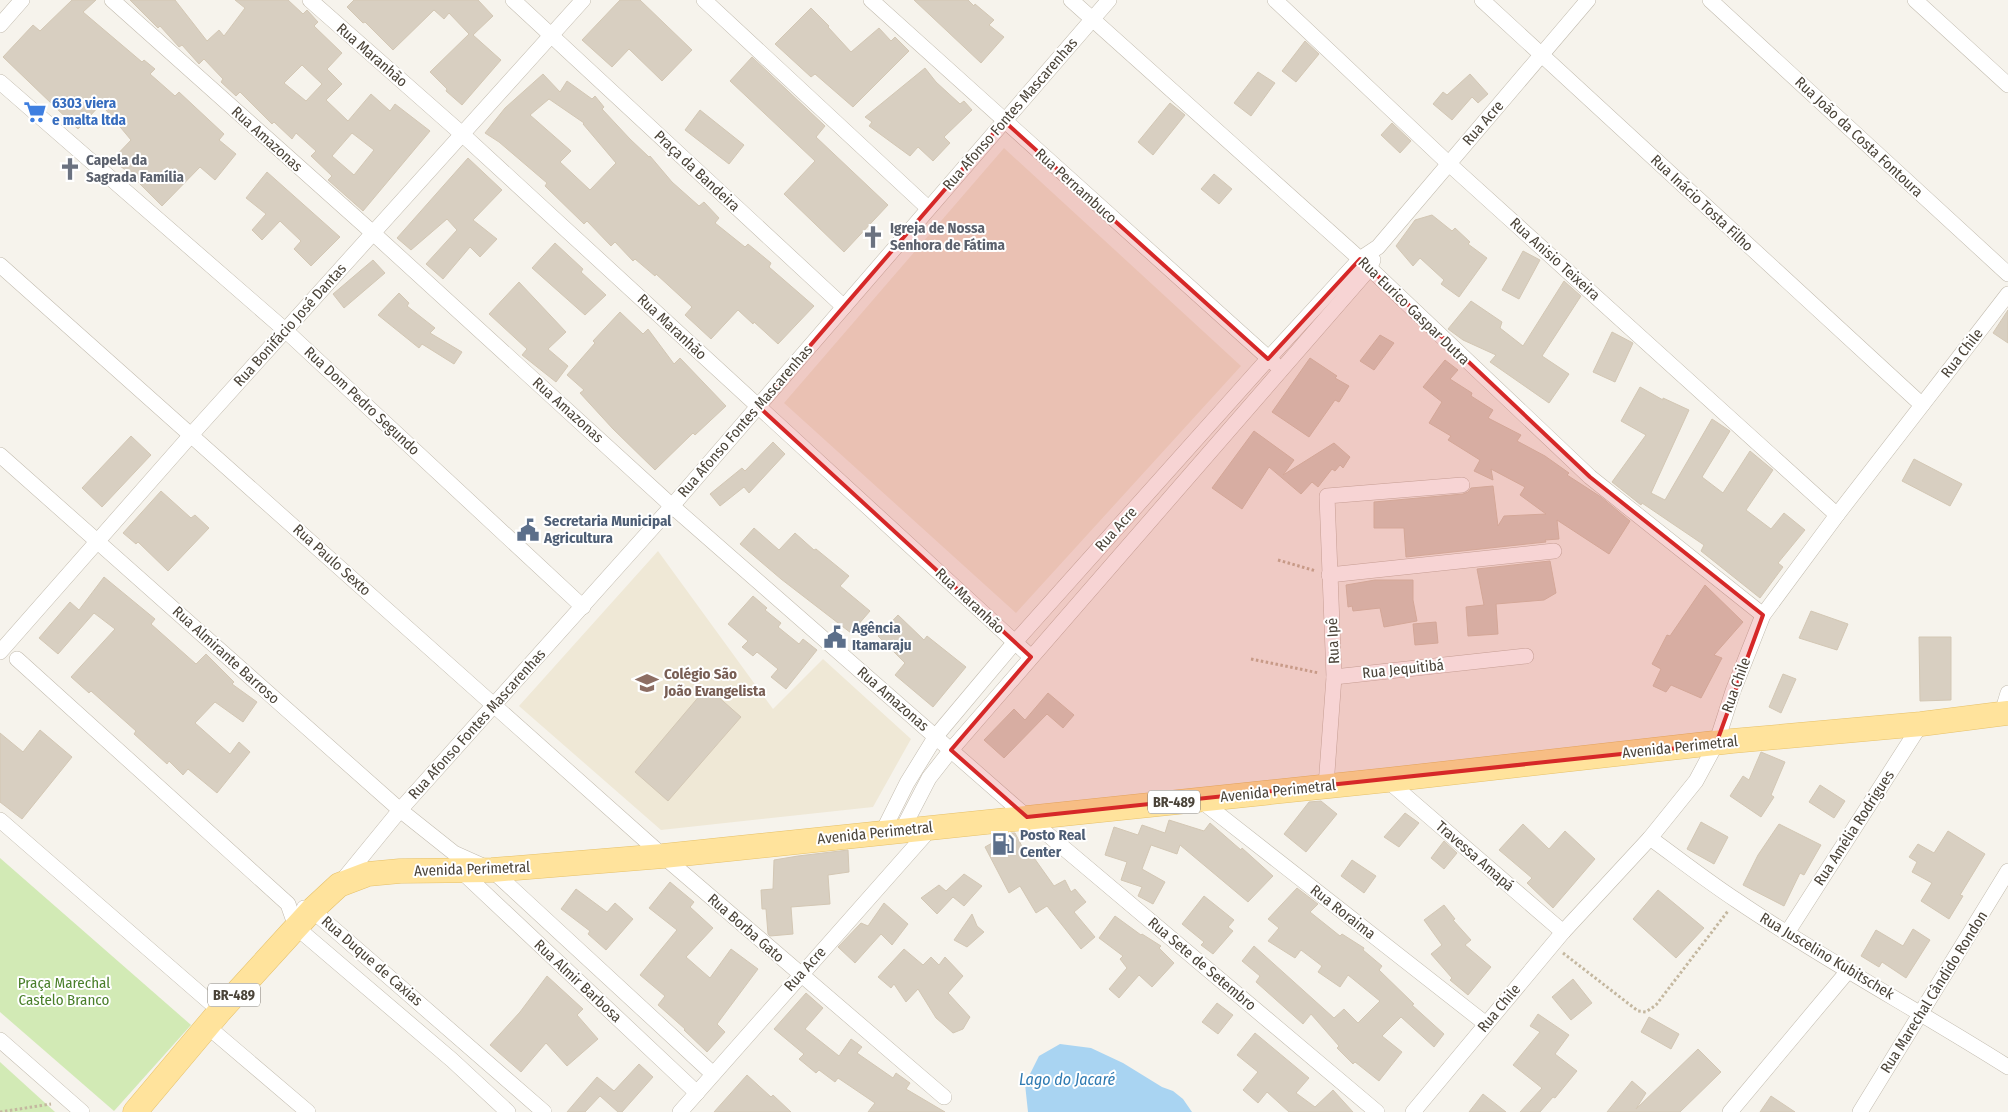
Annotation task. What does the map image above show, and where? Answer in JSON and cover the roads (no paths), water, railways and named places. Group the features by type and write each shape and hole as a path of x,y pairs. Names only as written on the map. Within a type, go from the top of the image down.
{"main road":[{"name":"Avenida Perimetral","path":"340,884 368,874 456,861 492,870 663,856 1387,780 1564,759 1921,724 2006,706"},
{"name":"BR-489","path":"135,1112 213,1019 304,918 340,884"}],"street":[{"path":"0,25 22,0"},
{"name":"Rua Amazonas","path":"112,0 373,233 672,506 936,736 1027,818"},
{"name":"Rua Maranhão","path":"310,0 462,134 1032,657"},
{"name":"Praça da Bandeira","path":"513,0 844,307"},
{"name":"Rua Bonifácio José Dantas","path":"0,652 5,635 98,541 582,0"},
{"path":"704,0 928,208"},
{"name":"Rua Pernambuco","path":"871,0 1282,370"},
{"name":"Rua Eurico Gaspar Dutra","path":"1071,0 1364,264 1590,476 1763,615"},
{"name":"Rua Afonso Fontes Mascarenhas","path":"340,884 400,810 672,506 1109,0"},
{"name":"Rua Anisio Teixeira","path":"1275,0 1448,163 1837,515"},
{"name":"Rua Inácio Tosta Filho","path":"1482,0 1922,405"},
{"name":"Rua Acre","path":"892,832 929,778 951,750 1282,370 1378,247 1588,0"},
{"name":"Rua João da Costa Fontoura","path":"1710,0 2008,274"},
{"path":"1915,0 2008,85"},
{"name":"Rua Dom Pedro Segundo","path":"0,82 285,330 582,607"},
{"name":"Rua Acre","path":"892,832 907,783 936,736 1015,642 1268,359 1364,264"},
{"name":"Rua Paulo Sexto","path":"0,265 192,434 663,856"},
{"name":"Rua Chile","path":"1413,1112 1563,932 1650,838 1696,781 1716,744 1733,691 1763,615 1837,515 2008,294"},
{"name":"Rua Almirante Barroso","path":"0,454 456,861"},
{"name":"Rua Ipê","path":"1326,786 1334,677 1326,496 1462,485"},
{"path":"1329,576 1554,551"},
{"path":"5,635 17,659 288,904"},
{"path":"0,656 17,659"},
{"name":"Rua Jequitibá","path":"1334,677 1526,656"},
{"name":"Rua Amélia Rodrigues","path":"1787,933 1921,724"},
{"name":"Travessa Amapá","path":"1387,780 1563,932"},
{"name":"Rua Roraima","path":"1199,799 1486,1024"},
{"name":"Rua Sete de Setembro","path":"1027,818 1376,1112"},
{"path":"0,820 213,1019 308,1112"},
{"name":"Rua Acre","path":"680,1112 932,827"},
{"name":"Rua Juscelino Kubitschek","path":"1650,838 1736,900 1787,933 1848,971 1922,1013 2008,1067"},
{"name":"Rua Borba Gato","path":"663,856 944,1097"},
{"name":"Rua Almir Barbosa","path":"456,861 697,1092"},
{"name":"Rua Almir Barbosa","path":"492,870 713,1074"},
{"name":"Rua Marechal Cândido Rondon","path":"1860,1112 2008,871"},
{"name":"Rua Duque de Caxias","path":"288,904 508,1112"},
{"name":"Rua Duque de Caxias","path":"288,904 467,1044 544,1112"},
{"path":"1730,1112 1848,971"},
{"path":"0,1040 82,1112"},
{"path":"452,1060 467,1044"}],"water":[{"name":"Lago do Jacaré","path":"1060,1044 1091,1048 1123,1063 1162,1087 1173,1091 1183,1099 1192,1112 1028,1112 1025,1084 1039,1056"}],"place":[{"name":"6303 viera e malta ltda","path":"35,112"},
{"name":"Capela da Sagrada Família","path":"70,169"},
{"name":"Igreja de Nossa Senhora de Fátima","path":"873,237"},
{"name":"Secretaria Municipal Agricultura","path":"528,530"},
{"name":"Agência Itamaraju","path":"835,637"},
{"name":"Colégio São João Evangelista","path":"647,683"},
{"name":"Posto Real Center","path":"1003,844"}],"park label":[{"name":"Praça Marechal Castelo Branco","path":"64,992"}]}
